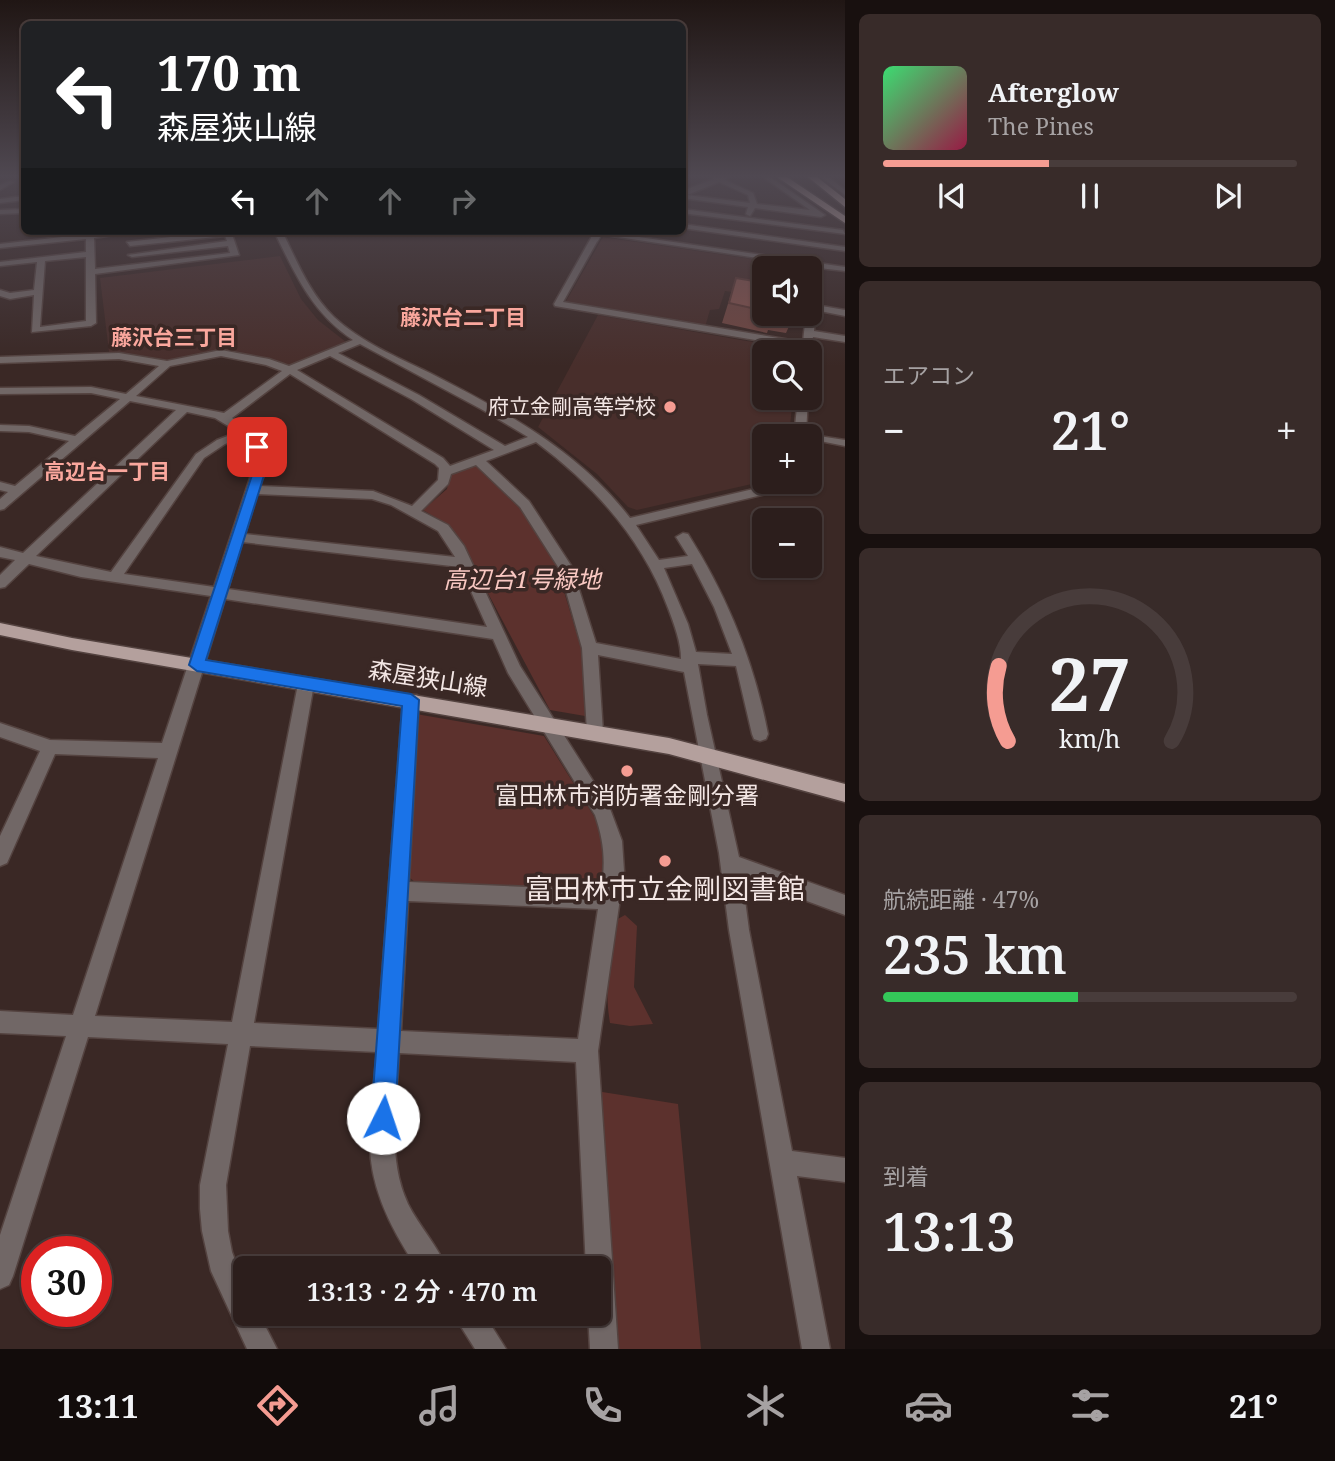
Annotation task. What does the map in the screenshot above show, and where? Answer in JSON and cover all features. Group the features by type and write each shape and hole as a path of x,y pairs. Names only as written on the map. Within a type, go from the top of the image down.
{"main road":[{"name":"森屋狭山線","path":"0,629 595,732 708,756 845,793"}],"street":[{"path":"0,246 54,240"},
{"path":"41,260 34,330 91,323 90,240"},
{"path":"130,240 133,267"},
{"path":"130,244 163,240"},
{"path":"91,272 235,255 230,240"},
{"path":"283,240 316,302 335,322 361,340 537,438 583,474 627,523 654,565 681,624 731,864 739,930 816,1349"},
{"path":"597,240 558,304 757,340"},
{"path":"662,240 755,256"},
{"path":"740,254 744,240"},
{"path":"783,240 845,248"},
{"path":"132,255 231,243"},
{"path":"0,264 90,254"},
{"path":"822,265 845,269"},
{"path":"0,293 10,296 38,292"},
{"path":"822,309 845,313"},
{"path":"808,340 810,326"},
{"path":"809,333 845,339"},
{"path":"226,417 290,370 361,340"},
{"path":"0,360 119,356 167,364 220,353 269,362 290,370 433,456 445,472"},
{"path":"331,353 415,397 503,450"},
{"path":"0,506 167,364"},
{"path":"0,391 69,388 129,396 226,417 261,454 261,466 0,1276"},
{"path":"0,583 185,408"},
{"path":"0,428 29,429 78,440"},
{"path":"115,576 192,464 210,448 244,434"},
{"path":"414,511 438,491 445,472 537,438"},
{"path":"822,438 845,443"},
{"path":"478,460 525,504 567,570 590,648 595,732"},
{"path":"0,486 18,491"},
{"path":"253,490 362,493 384,498 443,528 465,564 514,669 603,812 614,856 587,1051 604,1349"},
{"path":"627,523 752,493"},
{"path":"237,537 465,564"},
{"path":"683,537 712,584 742,660 760,733"},
{"path":"0,552 115,576 497,634"},
{"path":"654,565 697,559"},
{"path":"590,648 688,663 742,660"},
{"path":"263,1349 228,1284 218,1254 212,1214 217,1155 306,684"},
{"path":"411,700 388,1042 384,1170 398,1216 425,1256"},
{"path":"0,730 50,747 169,751"},
{"path":"0,857 50,747"},
{"path":"731,864 845,905"},
{"path":"398,891 610,900"},
{"path":"0,1022 587,1051"},
{"path":"782,1162 845,1170"},
{"path":"476,1326 492,1349"}],"shaded area":[{"path":"601,240 623,240 752,259 752,295 725,291 719,309 710,310 705,327 565,303"},
{"path":"280,256 301,299 318,320 346,342 292,365 226,351 165,360 109,352 100,278"},
{"name":"府立金剛高等学校","path":"598,315 752,342 752,410 792,410 790,424 752,424 752,484 637,510 628,507 597,474 538,427"}],"green space":[{"name":"高辺台1号緑地","path":"475,464 522,505 555,562 583,654 585,716 550,710 464,548 443,522 423,510 447,489 450,474"},
{"path":"416,714 544,736 597,821 603,839 604,883 593,890 415,882 405,874"},
{"path":"625,915 637,926 634,987 653,1024 630,1026 610,1023 607,997 609,959 616,920"},
{"path":"596,1091 678,1104 701,1349 613,1349 611,1256 607,1256"}],"building":[{"path":"736,278 752,281 752,308 729,303"}],"place":[{"name":"府立金剛高等学校","path":"670,407"},
{"name":"富田林市消防署金剛分署","path":"627,771"},
{"name":"富田林市立金剛図書館","path":"665,861"}],"district":[{"name":"藤沢台二丁目","path":"463,318"},
{"name":"藤沢台三丁目","path":"174,338"},
{"name":"高辺台一丁目","path":"107,472"}],"route":[{"path":"257,447 261,454 261,466 197,665 411,700 383,1118"}]}
